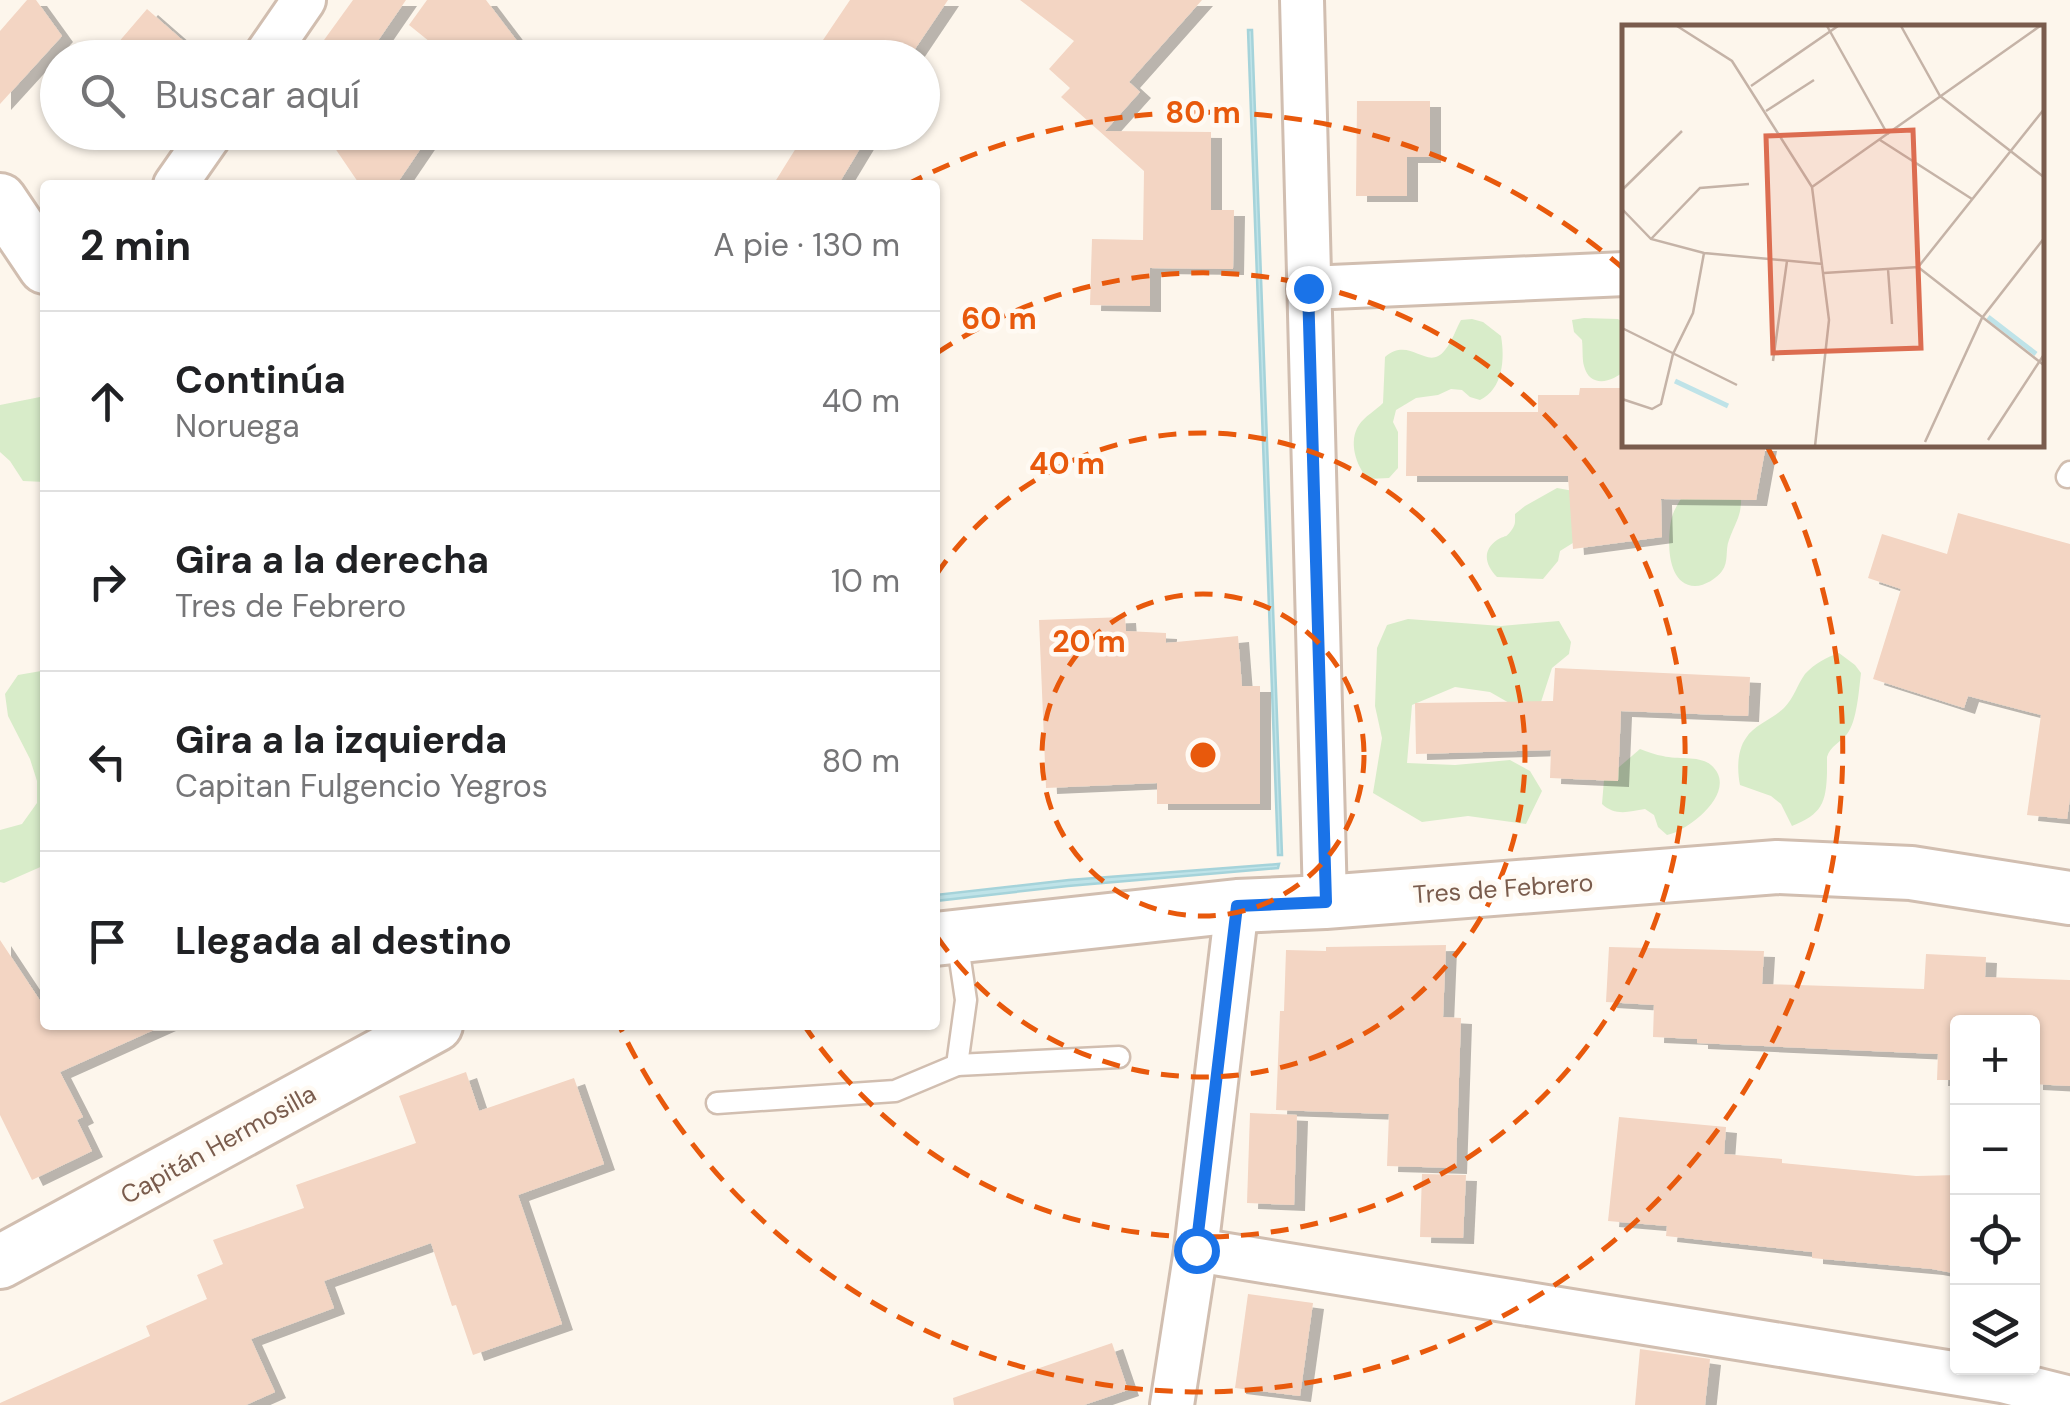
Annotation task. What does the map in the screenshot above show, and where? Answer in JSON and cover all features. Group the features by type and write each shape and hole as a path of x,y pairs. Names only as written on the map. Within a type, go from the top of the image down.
{"street":[{"path":"276,40 304,0"},
{"path":"1302,0 1326,902"},
{"path":"178,180 199,150"},
{"path":"0,200 25,258"},
{"path":"1308,288 1622,274"},
{"name":"Tres de Febrero","path":"946,938 1237,906 1777,866 1911,873 2070,898"},
{"path":"1172,1405 1196,1250 1237,906"},
{"name":"Capitán Hermosilla","path":"0,1262 427,1030"},
{"path":"1196,1250 1999,1393 2070,1398"}],"lane":[{"path":"946,938 966,1000 957,1065"},
{"path":"717,1103 896,1091 957,1065 1120,1057"}],"green space":[{"path":"1472,319 1501,336 1502,363 1494,389 1480,400 1451,389 1416,398 1396,410 1393,422 1398,432 1398,468 1389,478 1368,479 1357,460 1354,438 1361,422 1383,403 1385,357 1403,350 1425,357 1438,356 1450,343 1461,320"},
{"path":"1572,320 1622,322 1622,372 1602,381 1591,378 1583,363 1582,340 1574,332"},
{"path":"40,397 40,482 23,481 0,452 0,405"},
{"path":"1741,487 1740,510 1724,567 1707,583 1686,584 1674,571 1669,551 1671,521 1677,506 1685,492"},
{"path":"1557,488 1579,492 1589,533 1560,551 1558,561 1543,579 1497,577 1488,563 1492,544 1511,531 1515,514"},
{"path":"1408,619 1501,626 1559,621 1571,642 1569,654 1552,668 1541,702 1518,708 1490,692 1455,687 1412,705 1407,763 1455,765 1510,760 1530,771 1542,791 1526,824 1468,816 1422,822 1373,793 1382,738 1375,706 1377,648 1387,625"},
{"path":"1839,653 1861,673 1853,722 1828,753 1820,806 1810,817 1792,826 1781,804 1771,796 1740,785 1741,748 1749,733 1787,704 1809,670"},
{"path":"40,671 40,867 4,883 0,882 0,830 22,824 37,803 37,781 30,759 8,716 5,694 18,675"},
{"path":"1640,749 1701,760 1718,775 1716,797 1699,817 1677,832 1667,835 1645,809 1617,812 1602,804 1604,780"}],"water":[{"path":"1248,30 1252,30 1282,855 1278,855"},
{"path":"1279,864 1278,868 940,900 940,894"}],"building":[{"path":"27,0 36,0 62,36 58,40 40,40 40,60 0,104 0,31"},
{"path":"353,0 406,0 378,40 324,40"},
{"path":"427,0 486,0 516,40 428,40 409,25"},
{"path":"850,0 948,0 921,40 823,40"},
{"path":"1020,0 1202,0 1129,82 1140,92 1105,131 1211,132 1211,210 1234,210 1233,269 1150,268 1150,306 1090,305 1092,239 1143,240 1144,171 1061,97 1070,88 1049,69 1074,41"},
{"path":"147,9 182,40 120,40"},
{"path":"1357,101 1430,101 1430,157 1407,157 1407,196 1356,196"},
{"path":"336,150 420,150 399,180 357,180"},
{"path":"795,150 859,150 841,180 776,180"},
{"path":"1580,388 1622,388 1622,448 1765,448 1756,500 1661,499 1662,537 1573,549 1568,476 1406,476 1407,412 1538,412 1538,395 1579,395"},
{"path":"1958,513 2070,544 2067,819 2027,815 2041,715 1968,696 1964,708 1873,679 1901,589 1868,578 1882,534 1947,554"},
{"path":"1125,617 1126,631 1166,633 1166,643 1238,636 1242,686 1260,686 1260,804 1157,804 1157,783 1046,788 1039,620"},
{"path":"1555,668 1750,677 1748,716 1621,711 1618,781 1550,778 1551,750 1416,754 1415,703 1553,701"},
{"path":"0,940 40,1000 40,1030 154,1030 60,1072 83,1117 77,1120 92,1151 32,1180 0,1115"},
{"path":"1446,945 1443,1017 1461,1018 1456,1168 1387,1166 1389,1114 1276,1110 1286,950"},
{"path":"1609,947 1764,951 1762,984 1924,989 1926,954 1986,957 1985,977 2070,980 2070,1086 2040,1084 2040,1015 1950,1015 1950,1080 1937,1080 1938,1054 1697,1043 1697,1039 1653,1037 1654,1005 1606,1002"},
{"path":"466,1072 479,1111 574,1078 604,1164 518,1195 562,1324 473,1355 431,1243 324,1281 334,1308 251,1339 275,1392 246,1405 0,1405 150,1336 146,1326 207,1299 197,1275 223,1264 213,1240 304,1208 296,1185 416,1143 399,1096"},
{"path":"1250,1113 1297,1115 1294,1205 1247,1203"},
{"path":"1619,1117 1726,1127 1724,1154 1916,1176 1950,1175 1950,1272 1812,1258 1812,1252 1666,1236 1667,1226 1608,1221"},
{"path":"1422,1174 1466,1175 1463,1238 1420,1237"},
{"path":"1248,1294 1313,1303 1300,1396 1235,1388"},
{"path":"1112,1343 1128,1390 1084,1405 954,1405 953,1398"},
{"path":"1640,1349 1710,1359 1705,1405 1635,1405"}],"route":[{"path":"1196,1250 1237,906 1326,902 1308,288"}]}
